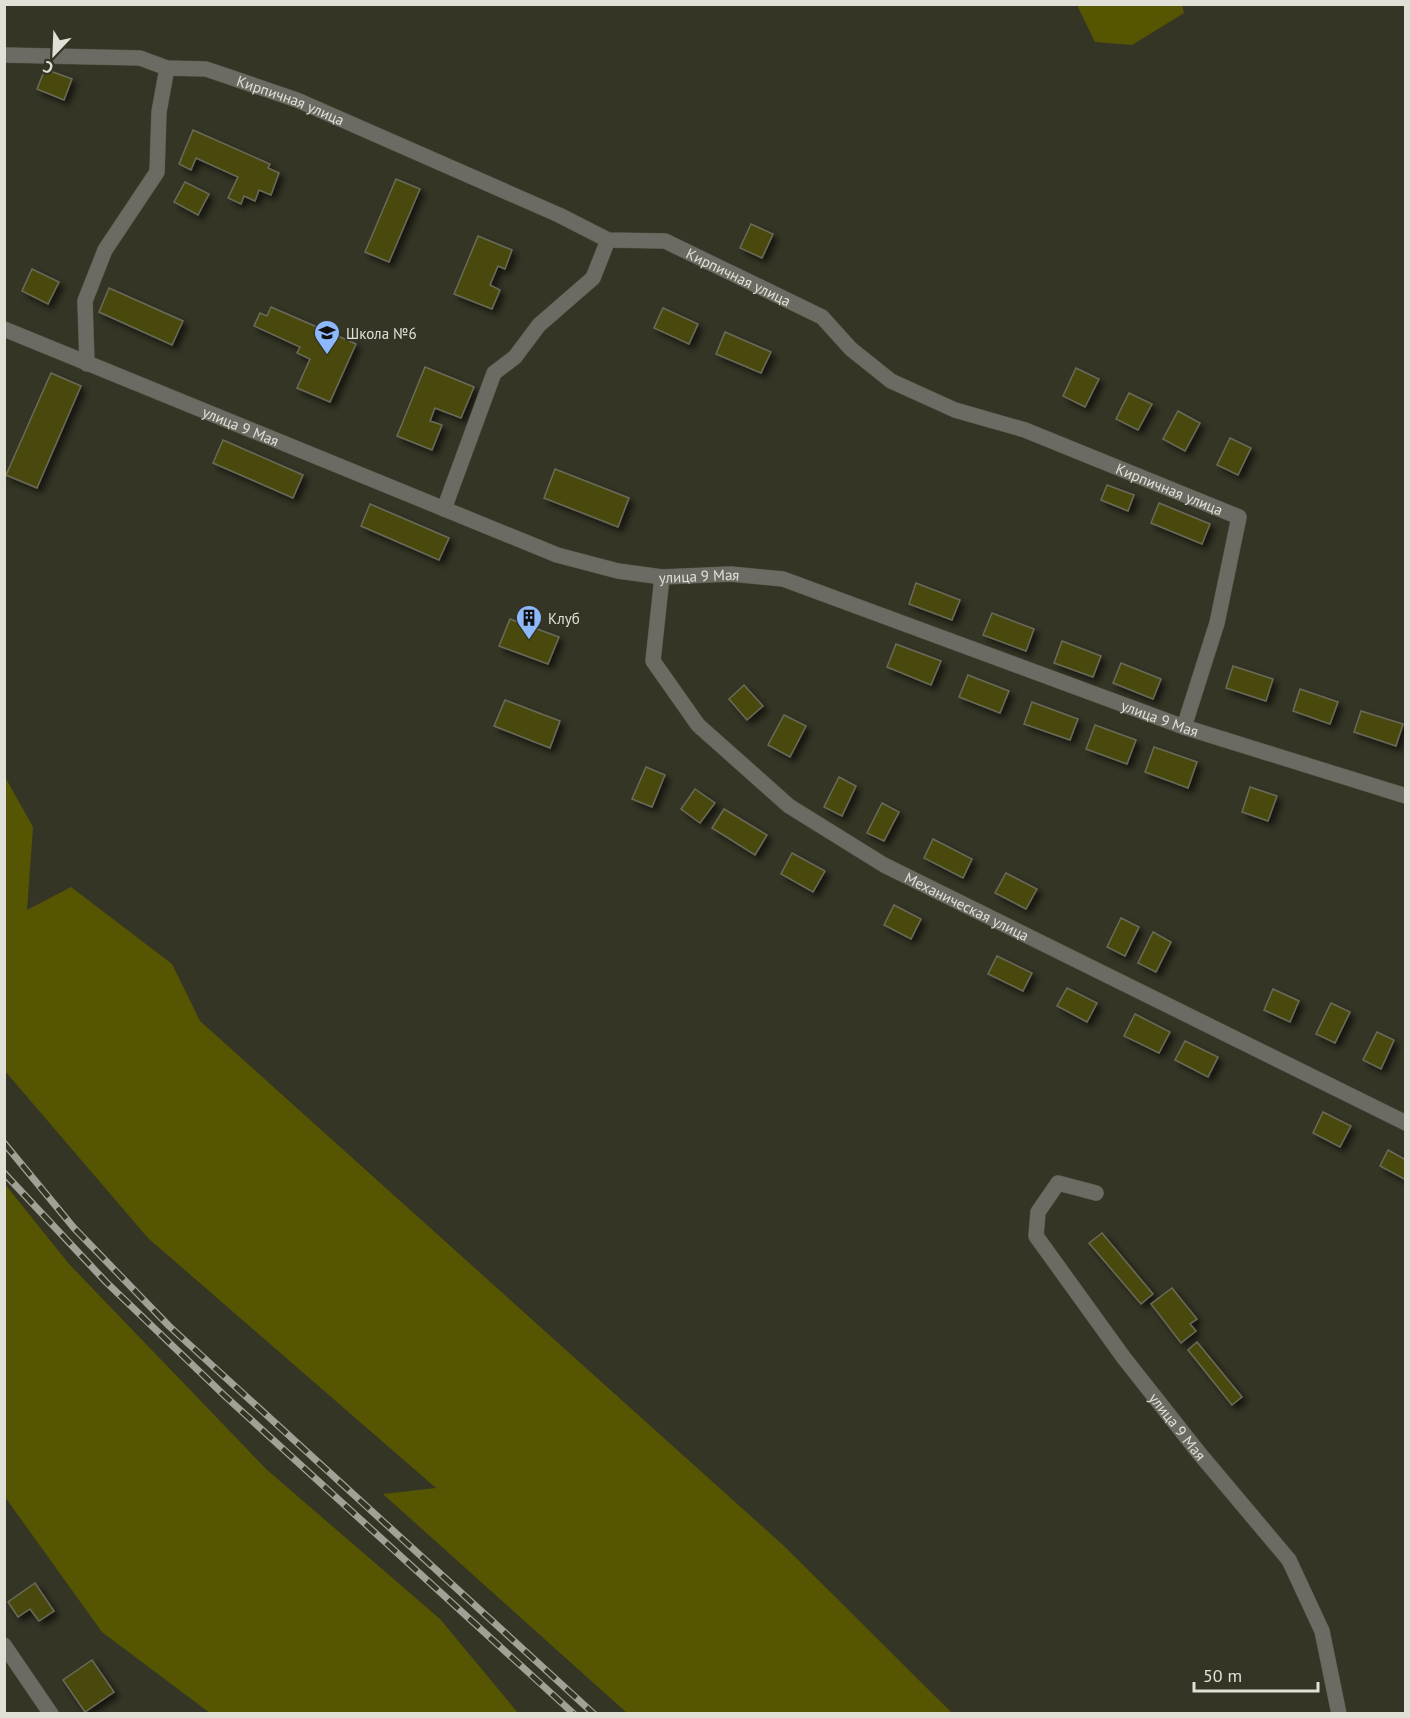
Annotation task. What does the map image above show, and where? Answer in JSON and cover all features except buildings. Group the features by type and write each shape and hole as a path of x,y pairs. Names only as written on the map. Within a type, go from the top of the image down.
{"street":[{"name":"Кирпичная улица","path":"4,55 140,58 167,68 206,69 297,100 559,215 608,240 664,241 822,317 851,349 891,381 955,410 1025,430 1239,517 1217,623 1184,727"},
{"path":"87,363 85,301 105,250 157,172 159,112 167,68"},
{"path":"444,509 494,373 515,357 539,325 593,278 608,240"},
{"name":"улица 9 Мая","path":"4,328 557,555 618,571 662,577 731,574 783,579 1184,727 1406,796"},
{"name":"Механическая улица","path":"662,577 653,661 698,725 789,806 884,865 1406,1123"},
{"name":"улица 9 Мая","path":"1096,1193 1058,1183 1038,1212 1036,1236 1131,1366 1199,1453 1289,1560 1322,1631 1339,1713"},
{"path":"4,1645 51,1713"}],"shaded area":[{"path":"1077,5 1182,5 1184,13 1132,45 1095,42"},
{"path":"5,777 33,827 27,910 71,887 172,964 200,1021 784,1546 952,1713 627,1713 383,1494 436,1488 148,1238 5,1071"},
{"path":"4,1183 69,1264 266,1469 440,1619 518,1713 210,1713 102,1632 5,1497"}],"railway":[{"path":"4,1143 74,1228 169,1326 594,1714"},
{"path":"4,1173 106,1282 226,1397 574,1714"}],"place":[{"name":"Школа №6","path":"327,356"},
{"name":"Клуб","path":"529,641"}]}
